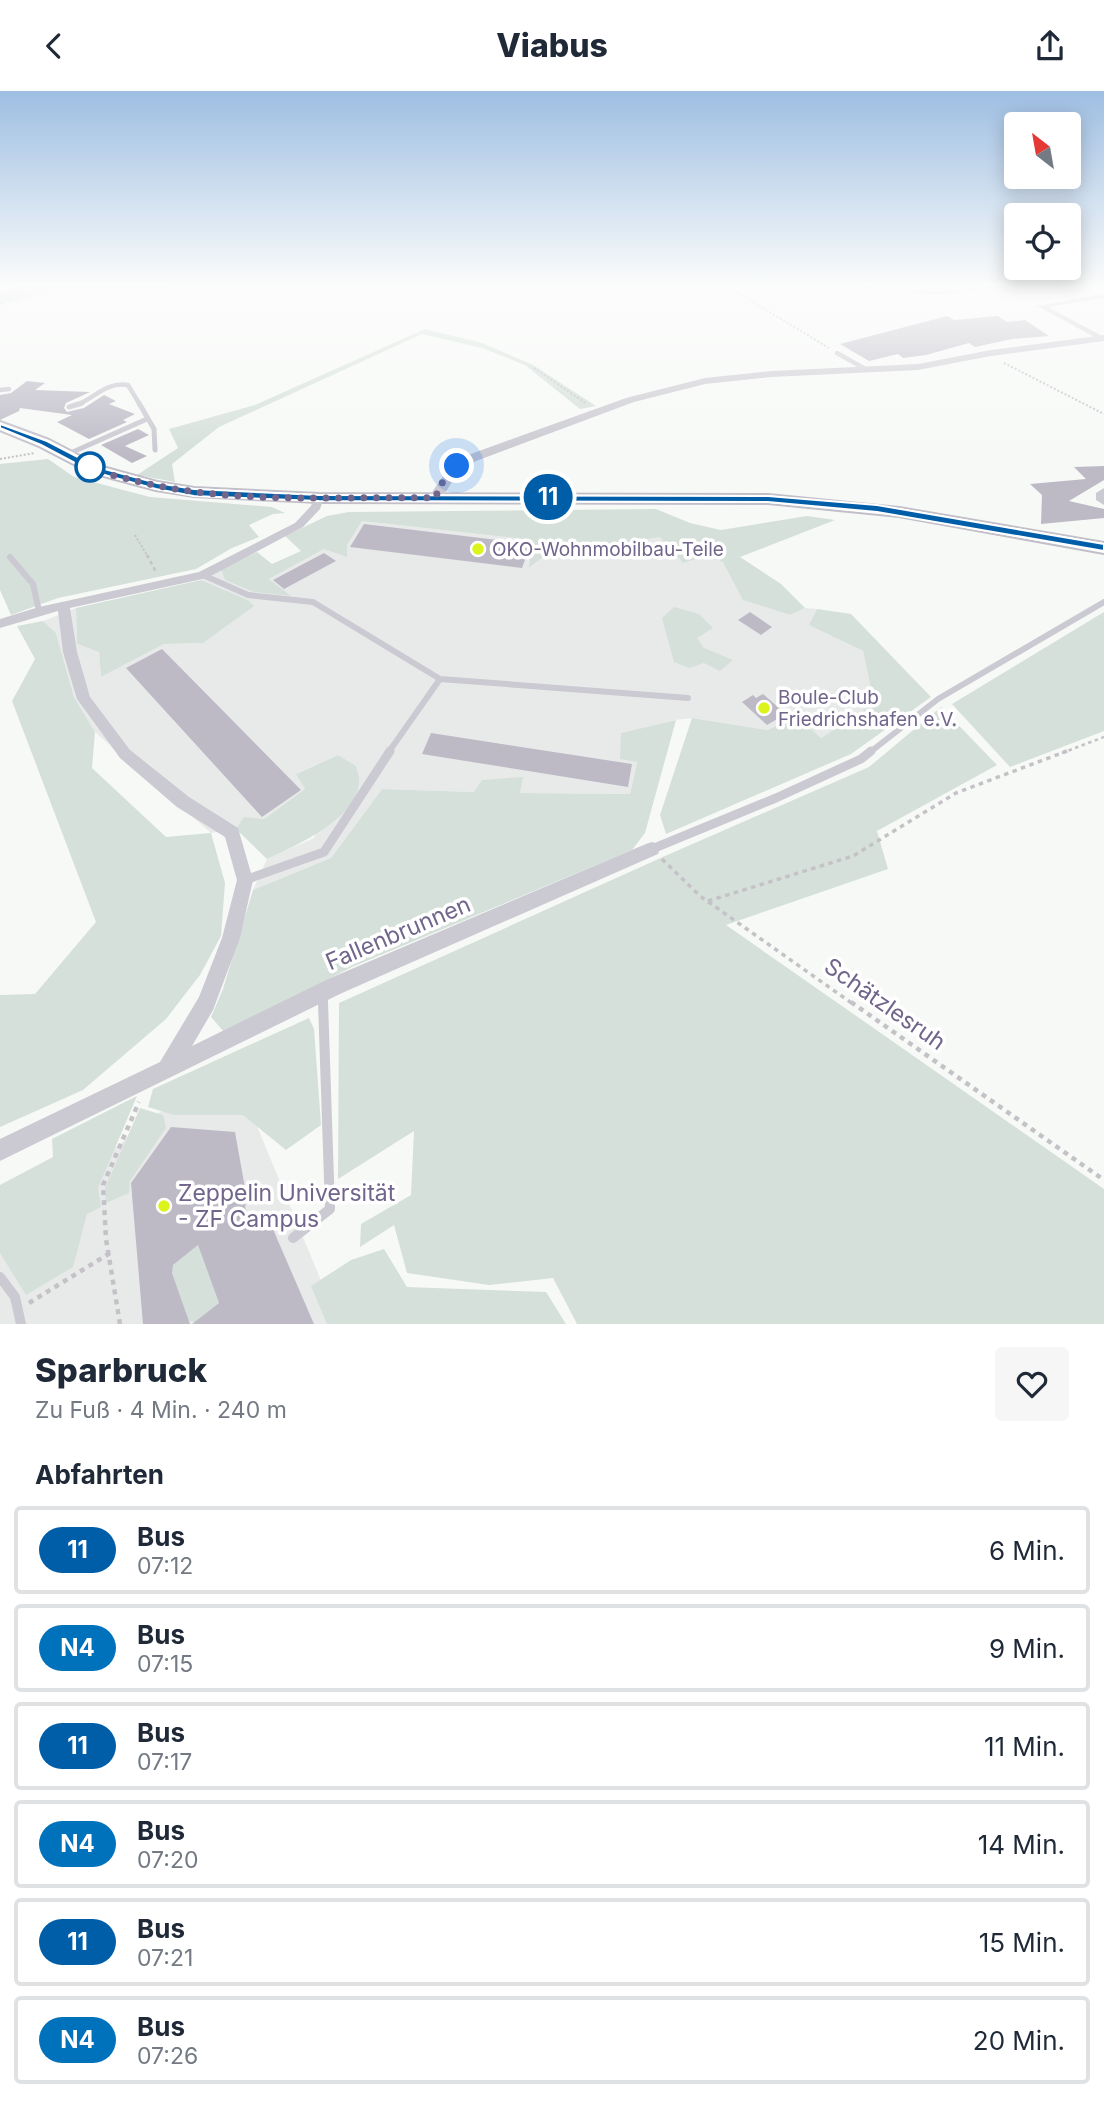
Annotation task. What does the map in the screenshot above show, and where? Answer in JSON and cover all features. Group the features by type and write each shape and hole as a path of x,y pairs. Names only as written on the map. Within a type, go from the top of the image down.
{"main road":[{"path":"0,426 51,447 94,469 174,489 225,495 319,498 689,497 814,502 899,512 1104,548"}],"street":[{"path":"435,498 457,466 472,458 630,400 705,381 918,367 991,353 1075,343"},
{"path":"1104,492 1101,493 1101,500 1104,502"},
{"path":"0,624 39,611 204,575 299,525 316,507 319,498"},
{"path":"64,606 70,652 84,699 125,754 183,802 233,833 245,880 231,939 206,1003 159,1073"},
{"name":"Fallenbrunnen","path":"0,1150 323,992 652,849"}],"lane":[{"path":"837,353 867,370"},
{"path":"69,407 93,398 105,386 120,383 128,385 154,429 155,450"},
{"path":"0,390 9,389"},
{"path":"66,456 147,419"},
{"path":"10,557 33,584 39,611"},
{"path":"204,575 248,595 313,602 440,679 688,698"},
{"path":"652,849 776,798 861,759 939,699 1104,602"},
{"path":"245,880 324,852 417,709 440,679"},
{"path":"293,1238 330,1209 323,992"},
{"path":"0,1277 15,1297 21,1324"}],"path":[{"path":"820,343 837,353"},
{"path":"994,358 1104,414"},
{"path":"534,368 594,408"},
{"path":"0,459 51,447"},
{"path":"135,535 162,584"},
{"path":"708,901 853,856 956,793 1104,737"},
{"name":"Schätzlesruh","path":"652,849 708,901 1104,1179"},
{"path":"120,1324 103,1211 103,1185 159,1073"},
{"path":"18,1311 110,1253"}],"shaded area":[{"path":"395,343 403,343 219,427 172,464 175,482 137,475 178,448 169,429 255,405"},
{"path":"459,343 482,343 533,365 596,406 580,409 525,365 482,348"},
{"path":"48,459 74,477 150,497 272,507 285,513 273,514 249,525 259,537 232,548 196,569 58,598 11,615 0,590 0,464"},
{"path":"656,509 690,523 721,530 807,516 835,520 740,557 781,584 805,608 790,615 743,600 723,562 707,556 683,563 660,537 546,555 529,568 532,540 362,521 347,545 347,557 324,549 269,579 291,596 254,592 225,580 221,569 257,552 272,564 301,551 285,536 327,516 349,512"},
{"path":"362,521 533,540 530,568 546,555 660,536 683,563 707,556 724,562 744,600 790,615 805,608 817,609 810,625 863,651 874,703 821,738 798,717 767,730 692,718 622,733 637,761 630,794 520,793 522,777 474,792 382,789 331,858 253,890 267,859 314,838 338,755 297,773 305,789 264,819 245,818 236,829 211,833 95,732 74,697 56,633 43,621 76,608 77,644 99,652 101,677 164,644 203,643 248,600 201,580 221,569 289,595 269,579 324,549 347,545"},
{"path":"201,580 248,600 254,606 203,643 164,644 101,677 99,652 77,644 76,608"},
{"path":"674,607 699,614 713,628 697,638 704,648 733,660 720,671 704,663 689,668 674,662 662,618"},
{"path":"817,609 851,614 931,697 851,754 666,834 660,815 692,718 767,730 798,717 821,738 874,703 863,651 809,625"},
{"path":"1104,612 1104,731 1010,767 952,704"},
{"path":"43,621 56,633 74,697 95,732 92,768 166,837 211,833 225,883 221,936 200,975 166,1019 83,1090 0,1127 0,995 35,994 96,922 12,701 35,659 17,626"},
{"path":"941,707 997,765 877,831 888,869 726,925 1104,1189 1104,1324 577,1324 553,1278 489,1285 407,1273 394,1225 360,1247 361,1224 411,1195 414,1131 338,1179 339,1003 869,767"},
{"path":"676,720 645,833 632,850 352,967 224,1032 211,1017 223,989 253,890 331,858 382,789 474,792 482,780 523,777 520,793 630,794 637,762 620,759 621,733"},
{"path":"338,755 356,766 359,783 347,808 323,830 267,859 236,829 244,817 264,819 305,789 296,774"},
{"path":"309,1018 314,1029 321,1125 286,1150 243,1115 174,1115 148,1107 153,1089"},
{"name":"Zeppelin Universität - ZF Campus","path":"190,1088 247,1102 339,1324 0,1324 0,1232 76,1179"},
{"path":"137,1096 98,1188 101,1207 87,1214 73,1267 26,1295 0,1253 0,1185 53,1157 52,1139"},
{"path":"140,1108 163,1115 166,1128 130,1181 129,1193 106,1203 105,1188"},
{"path":"198,1245 219,1303 195,1322 189,1321 172,1273 173,1265"},
{"path":"384,1249 407,1287 546,1292 566,1324 327,1324 311,1286 351,1260"}],"building":[{"path":"969,343 926,355 903,358 898,354 869,361 840,344 996,343 975,347"},
{"path":"27,381 45,383 35,390 90,392 66,403 64,408 67,412 84,408 104,395 116,401 109,404 135,414 123,420 127,422 89,439 57,422 72,415 20,408 0,420 0,395 11,393"},
{"path":"138,429 149,435 125,446 147,456 132,463 101,445"},
{"path":"1104,466 1104,480 1069,501 1104,509 1104,518 1041,524 1042,495 1030,484 1086,479 1074,467"},
{"path":"364,524 531,544 522,568 350,547"},
{"path":"324,553 336,561 284,589 273,580"},
{"path":"750,612 772,627 761,635 738,620"},
{"path":"162,649 301,790 262,817 126,668"},
{"name":"Boule-Club Friedrichshafen e.V.","path":"763,694 786,714 767,725 742,702 753,695 756,698"},
{"path":"431,733 632,764 628,787 422,754"},
{"path":"171,1127 235,1132 247,1199 245,1207 255,1231 269,1220 314,1324 192,1324 219,1303 198,1245 173,1265 172,1273 190,1324 143,1324 131,1183"}],"bus line":[{"name":"11","path":"0,426 44,443 94,469 156,486 194,492 251,497 689,497 834,503 1104,548"}],"place":[{"name":"OKO-Wohnmobilbau-Teile","path":"478,549"},
{"name":"Boule-Club Friedrichshafen e.V.","path":"764,708"},
{"name":"Zeppelin Universität - ZF Campus","path":"164,1206"}],"route":[{"path":"90,467 156,486 194,492 251,497 435,498 442,483 457,466"}]}
